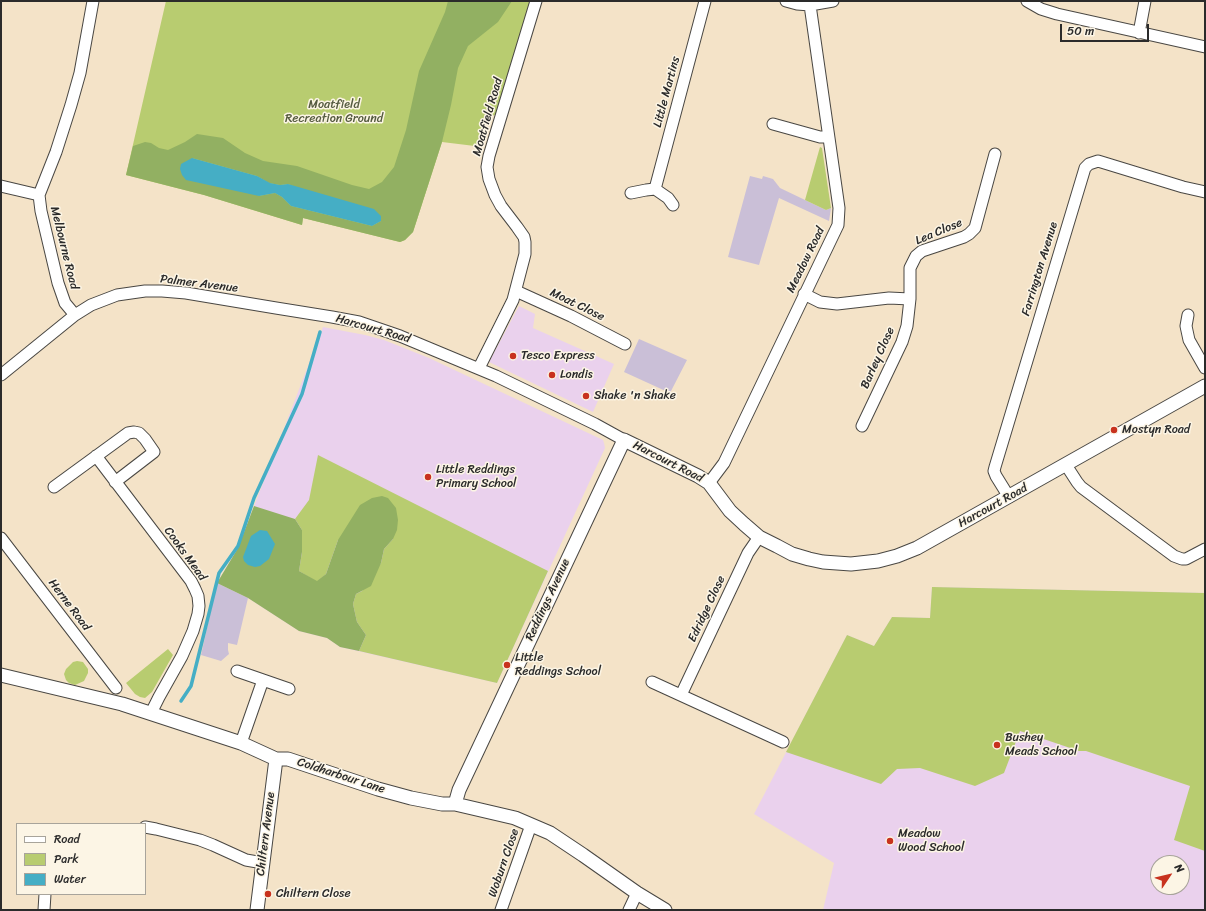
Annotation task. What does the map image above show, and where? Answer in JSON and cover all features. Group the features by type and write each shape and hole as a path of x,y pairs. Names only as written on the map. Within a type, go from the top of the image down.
{"street":[{"name":"Melbourne Road","path":"75,315 65,303 58,283 41,210 39,195 56,152 73,99 80,73 93,1"},
{"name":"Moatfield Road","path":"480,368 513,300 525,254 525,242 521,233 501,206 495,195 489,179 487,167 536,1"},
{"name":"Little Martins","path":"655,189 705,1"},
{"path":"786,1 810,5 833,1"},
{"path":"1027,1 1041,9 1139,33 1205,47"},
{"path":"1139,33 1145,1"},
{"name":"Meadow Road","path":"708,483 724,463 838,224 838,208 810,5"},
{"path":"773,124 820,137 828,137"},
{"name":"Lea Close","path":"910,299 910,268 916,256 922,251 964,237 975,228 995,154"},
{"name":"Farrington Avenue","path":"1009,497 994,471 1085,168 1089,164 1098,162 1205,192"},
{"path":"1,186 39,195"},
{"path":"631,193 655,189 668,198 673,205"},
{"name":"Palmer Avenue","path":"75,315 91,305 117,295 144,291 186,293 276,308"},
{"name":"Moat Close","path":"516,291 572,316 625,344"},
{"path":"804,294 820,302 837,304 889,298 910,299"},
{"name":"Barley Close","path":"862,426 902,342 907,326 910,299"},
{"name":"Harcourt Road","path":"276,308 332,317 382,329 480,368 532,392 624,440 698,476 708,483 730,511 759,537 792,554 824,562 852,564 878,561 897,556 917,548 1205,386"},
{"path":"1,375 75,315"},
{"path":"1188,315 1186,326 1189,340 1205,368"},
{"path":"54,487 128,433 139,433 145,438 154,452 115,482"},
{"name":"Reddings Avenue","path":"455,804 459,790 624,440"},
{"name":"Cooks Mead","path":"96,456 191,581 198,596 198,614 193,631 182,656 151,713"},
{"path":"1066,465 1081,487 1174,556 1186,559 1205,549"},
{"name":"Edridge Close","path":"680,695 748,553 759,537"},
{"name":"Herne Road","path":"1,538 116,688"},
{"path":"238,671 289,689"},
{"name":"Coldharbour Lane","path":"1,675 122,704 241,743 276,758 288,759 378,789 411,798 442,804 455,804 501,815 531,825 550,833 637,893 665,910"},
{"path":"241,743 263,680"},
{"path":"652,682 783,742"},
{"name":"Chiltern Avenue","path":"257,910 276,758"},
{"name":"Woburn Close","path":"501,910 531,825"},
{"path":"146,827 200,840 246,860 263,863"},
{"path":"629,910 637,893"},
{"path":"44,910 45,895"}],"shaded area":[{"path":"750,176 762,179 763,176 773,179 780,188 826,210 831,208 829,221 779,198 759,265 728,257"},
{"path":"519,306 535,314 533,328 614,364 593,412 489,362"},
{"name":"Little Reddings Primary School","path":"323,327 384,340 429,358 603,440 605,448 497,683 340,647 327,638 299,631 248,598 217,583 238,548"},
{"path":"639,339 687,360 670,393 624,372"},
{"path":"217,583 248,598 237,645 228,643 229,654 221,661 201,655"},
{"name":"Bushey Meads School","path":"932,587 1205,593 1205,910 823,910 834,863 754,814 847,635 874,646 892,617 930,618"}],"green space":[{"name":"Moatfield Recreation Ground","path":"166,1 530,1 496,114 483,122 479,139 483,147 442,142 413,232 405,240 400,242 303,218 302,225 204,195 126,175"},
{"path":"448,1 512,1 498,22 468,46 458,68 442,142 413,232 405,240 400,242 303,218 302,225 204,195 126,175 133,146 145,142 168,150 185,142 197,134 223,138 245,153 263,161 297,166 352,185 369,189 382,182 394,167 406,130 419,71 445,12","holes":["192,158 257,176 269,183 280,185 288,184 381,221 372,226 291,206 282,197 275,193 259,196"]},
{"path":"820,147 822,148 831,208 826,210 805,200"},
{"path":"318,455 548,571 497,683 359,651 366,635 357,622 353,604 356,594 362,591 381,563 384,549 393,539 338,540 326,574 317,582 299,571 302,552 302,530 295,519 309,500"},
{"path":"382,496 388,498 396,508 398,520 397,530 393,539 384,549 381,563 371,586 356,594 353,604 357,622 366,635 359,651 340,647 327,638 299,631 248,598 217,583 238,548 254,506 295,519 302,530 302,552 299,571 317,581 326,574 338,540 360,505 372,498"},
{"name":"Bushey Meads School","path":"932,587 1205,593 1205,851 1174,840 1190,786 1086,751 1079,751 1020,731 1004,773 975,786 920,768 897,769 881,784 786,752 847,635 874,646 892,617 930,618"},
{"path":"168,649 173,655 152,692 145,698 135,694 126,683"},
{"path":"73,662 83,662 88,669 88,673 84,681 75,685 66,680 64,674 66,669"}],"water":[{"path":"192,158 257,176 270,183 280,185 288,184 374,209 381,216 381,221 372,226 291,206 282,197 275,193 259,196 186,180 180,169 181,164"},
{"path":"260,530 267,531 275,544 269,559 260,566 255,567 248,565 244,561 243,557 251,536"}],"waterway":[{"path":"181,701 191,686 219,573 238,546 254,498 302,394 320,332"}],"place":[{"name":"Tesco Express","path":"513,356"},
{"name":"Londis","path":"552,375"},
{"name":"Shake 'n Shake","path":"586,396"},
{"name":"Mostyn Road","path":"1114,430"},
{"name":"Little Reddings Primary School","path":"428,477"},
{"name":"Little Reddings School","path":"507,665"},
{"name":"Bushey Meads School","path":"997,745"},
{"name":"Meadow Wood School","path":"890,841"},
{"name":"Chiltern Close","path":"268,894"}]}
